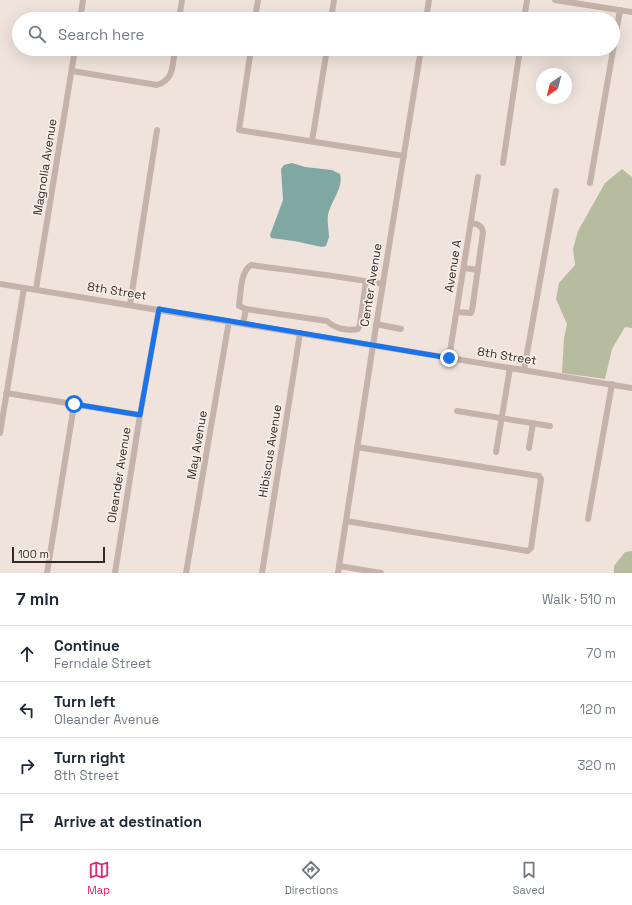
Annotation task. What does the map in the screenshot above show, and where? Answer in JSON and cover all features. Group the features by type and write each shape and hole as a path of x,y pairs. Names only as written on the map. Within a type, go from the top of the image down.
{"street":[{"path":"81,12 83,0"},
{"path":"180,12 182,0"},
{"path":"256,12 258,0"},
{"path":"332,12 334,0"},
{"path":"427,12 429,0"},
{"path":"525,12 527,0"},
{"path":"555,0 632,12"},
{"name":"Magnolia Avenue","path":"36,289 74,56"},
{"path":"72,71 157,85 163,83 171,76 174,56"},
{"path":"250,56 238,130 404,156"},
{"path":"312,141 326,56"},
{"name":"Center Avenue","path":"338,573 376,324 420,56"},
{"path":"503,163 519,56"},
{"path":"590,184 612,56"},
{"path":"130,305 157,130"},
{"name":"Avenue A","path":"449,358 478,177"},
{"path":"524,370 556,191"},
{"path":"457,312 471,313 472,311 483,228 479,225 471,223"},
{"path":"366,281 360,324 358,329 353,330 337,328 327,321 246,309 239,306 244,273 251,265 341,276 383,284"},
{"path":"464,268 478,270"},
{"name":"8th Street","path":"0,284 632,388"},
{"path":"0,432 24,288"},
{"name":"Oleander Avenue","path":"115,573 140,415 159,309"},
{"path":"243,324 246,309"},
{"name":"May Avenue","path":"186,573 229,321"},
{"path":"376,324 401,329"},
{"name":"Hibiscus Avenue","path":"262,573 300,333"},
{"path":"496,452 510,368"},
{"path":"588,519 612,384"},
{"path":"6,393 140,415"},
{"path":"46,573 74,404"},
{"path":"457,411 502,417 550,426"},
{"path":"529,448 533,423"},
{"path":"346,521 528,551 531,548 541,479 539,476 357,447"},
{"path":"339,566 381,573"}],"green space":[{"path":"622,169 632,177 632,328 625,327 612,349 605,379 562,373 564,338 567,324 556,299 559,283 575,265 573,249 578,231 605,183"},
{"path":"632,551 632,573 614,573 614,566 625,552"}],"water":[{"path":"292,163 305,167 332,170 340,174 341,179 339,189 328,215 329,237 326,246 322,247 271,238 270,235 283,200 281,169 284,165"}],"route":[{"path":"74,404 140,415 159,309 449,358"}]}
